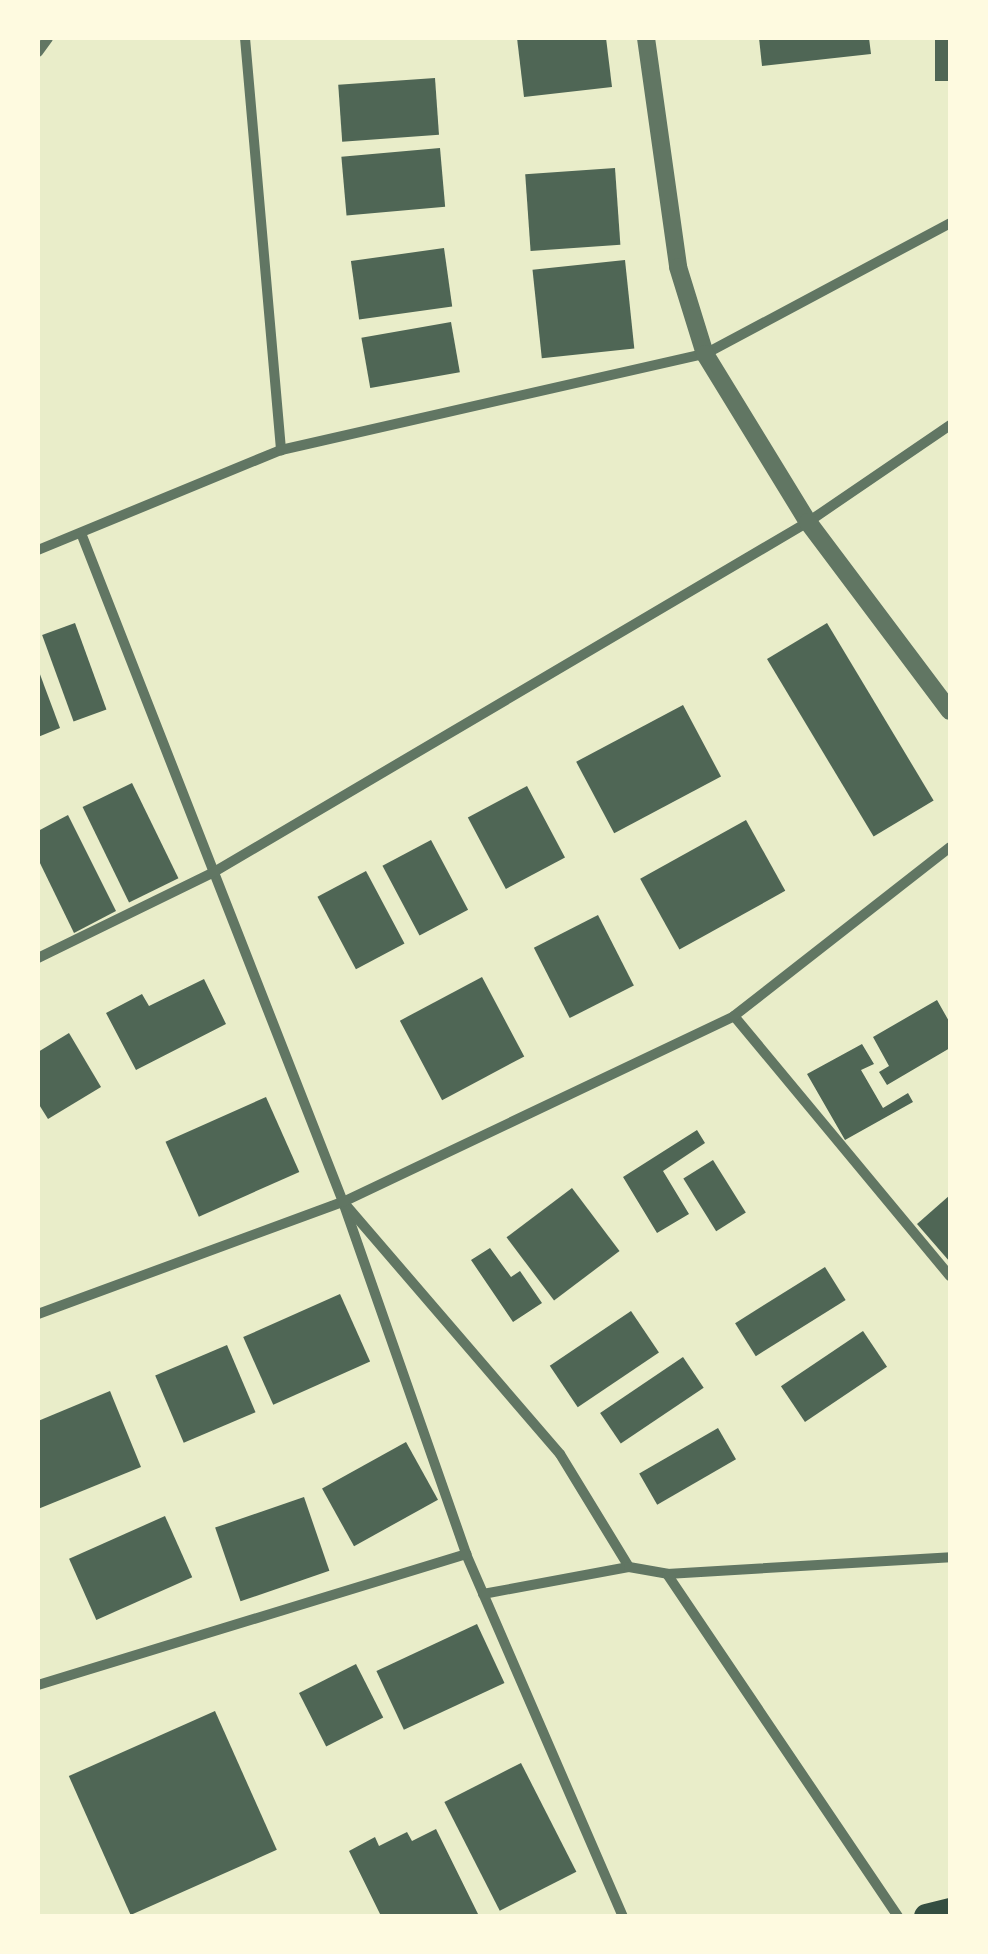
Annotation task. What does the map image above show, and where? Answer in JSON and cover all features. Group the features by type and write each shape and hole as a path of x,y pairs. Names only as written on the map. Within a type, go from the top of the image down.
{"main road":[{"path":"926,1916 950,1910"}],"street":[{"path":"38,52 48,38"},
{"path":"245,38 281,450"},
{"path":"646,38 678,267 704,354 808,522 950,711"},
{"path":"38,550 281,450 704,354 950,223"},
{"path":"38,958 214,872 808,522 950,425"},
{"path":"81,533 343,1202 466,1554 623,1916"},
{"path":"38,1314 343,1202 734,1016 950,848"},
{"path":"734,1016 950,1276"},
{"path":"343,1202 560,1454 629,1567"},
{"path":"38,1685 466,1554"},
{"path":"483,1594 629,1567 668,1574 950,1557"},
{"path":"668,1574 898,1916"}],"building":[{"path":"517,38 606,38 612,87 524,97"},
{"path":"759,38 869,38 871,54 762,66"},
{"path":"935,38 950,38 950,81 935,81"},
{"path":"435,78 439,135 342,142 338,85"},
{"path":"440,148 445,207 347,215 341,157"},
{"path":"615,168 620,245 531,251 525,174"},
{"path":"444,248 452,306 359,320 351,261"},
{"path":"625,260 634,349 542,358 533,270"},
{"path":"451,322 460,372 370,388 361,338"},
{"path":"75,623 106,709 74,721 42,635"},
{"path":"827,623 934,800 874,836 767,659"},
{"path":"38,669 60,728 38,737"},
{"path":"683,705 721,777 614,833 576,762"},
{"path":"132,783 178,878 129,902 83,807"},
{"path":"527,786 565,858 506,889 468,817"},
{"path":"68,815 116,911 74,933 38,859 38,831"},
{"path":"746,820 785,891 679,950 640,879"},
{"path":"431,840 468,910 420,936 382,866"},
{"path":"366,871 404,943 356,969 317,897"},
{"path":"598,915 634,985 570,1018 534,948"},
{"path":"482,977 524,1056 442,1100 400,1021"},
{"path":"204,979 226,1024 136,1070 106,1013 142,994 149,1006"},
{"path":"937,1000 950,1023 950,1048 887,1085 879,1072 889,1066 873,1037"},
{"path":"69,1033 101,1087 48,1119 38,1103 38,1052"},
{"path":"862,1044 874,1064 861,1070 883,1108 908,1093 913,1102 845,1140 807,1074"},
{"path":"266,1097 299,1172 199,1217 166,1142"},
{"path":"697,1130 705,1143 663,1171 689,1214 657,1233 623,1177"},
{"path":"713,1160 746,1213 716,1231 683,1179"},
{"path":"572,1188 620,1251 554,1300 507,1237"},
{"path":"950,1195 950,1262 917,1224"},
{"path":"490,1248 511,1277 520,1271 542,1303 513,1322 471,1260"},
{"path":"825,1267 846,1300 756,1356 735,1323"},
{"path":"340,1294 370,1362 273,1405 243,1337"},
{"path":"631,1311 659,1352 578,1407 550,1366"},
{"path":"863,1331 887,1367 805,1422 781,1386"},
{"path":"227,1345 256,1412 184,1443 155,1375"},
{"path":"683,1357 704,1388 621,1444 600,1413"},
{"path":"110,1391 141,1467 38,1509 38,1421"},
{"path":"718,1428 736,1459 657,1505 639,1474"},
{"path":"406,1442 438,1500 354,1546 322,1489"},
{"path":"304,1497 329,1571 241,1601 215,1528"},
{"path":"165,1516 192,1577 96,1620 69,1559"},
{"path":"477,1624 504,1683 404,1730 376,1671"},
{"path":"356,1664 383,1717 326,1747 299,1693"},
{"path":"215,1711 277,1850 131,1915 69,1776"},
{"path":"521,1763 576,1872 500,1911 444,1802"},
{"path":"436,1829 479,1916 381,1916 349,1851 375,1837 379,1846 407,1832 412,1841"}]}
